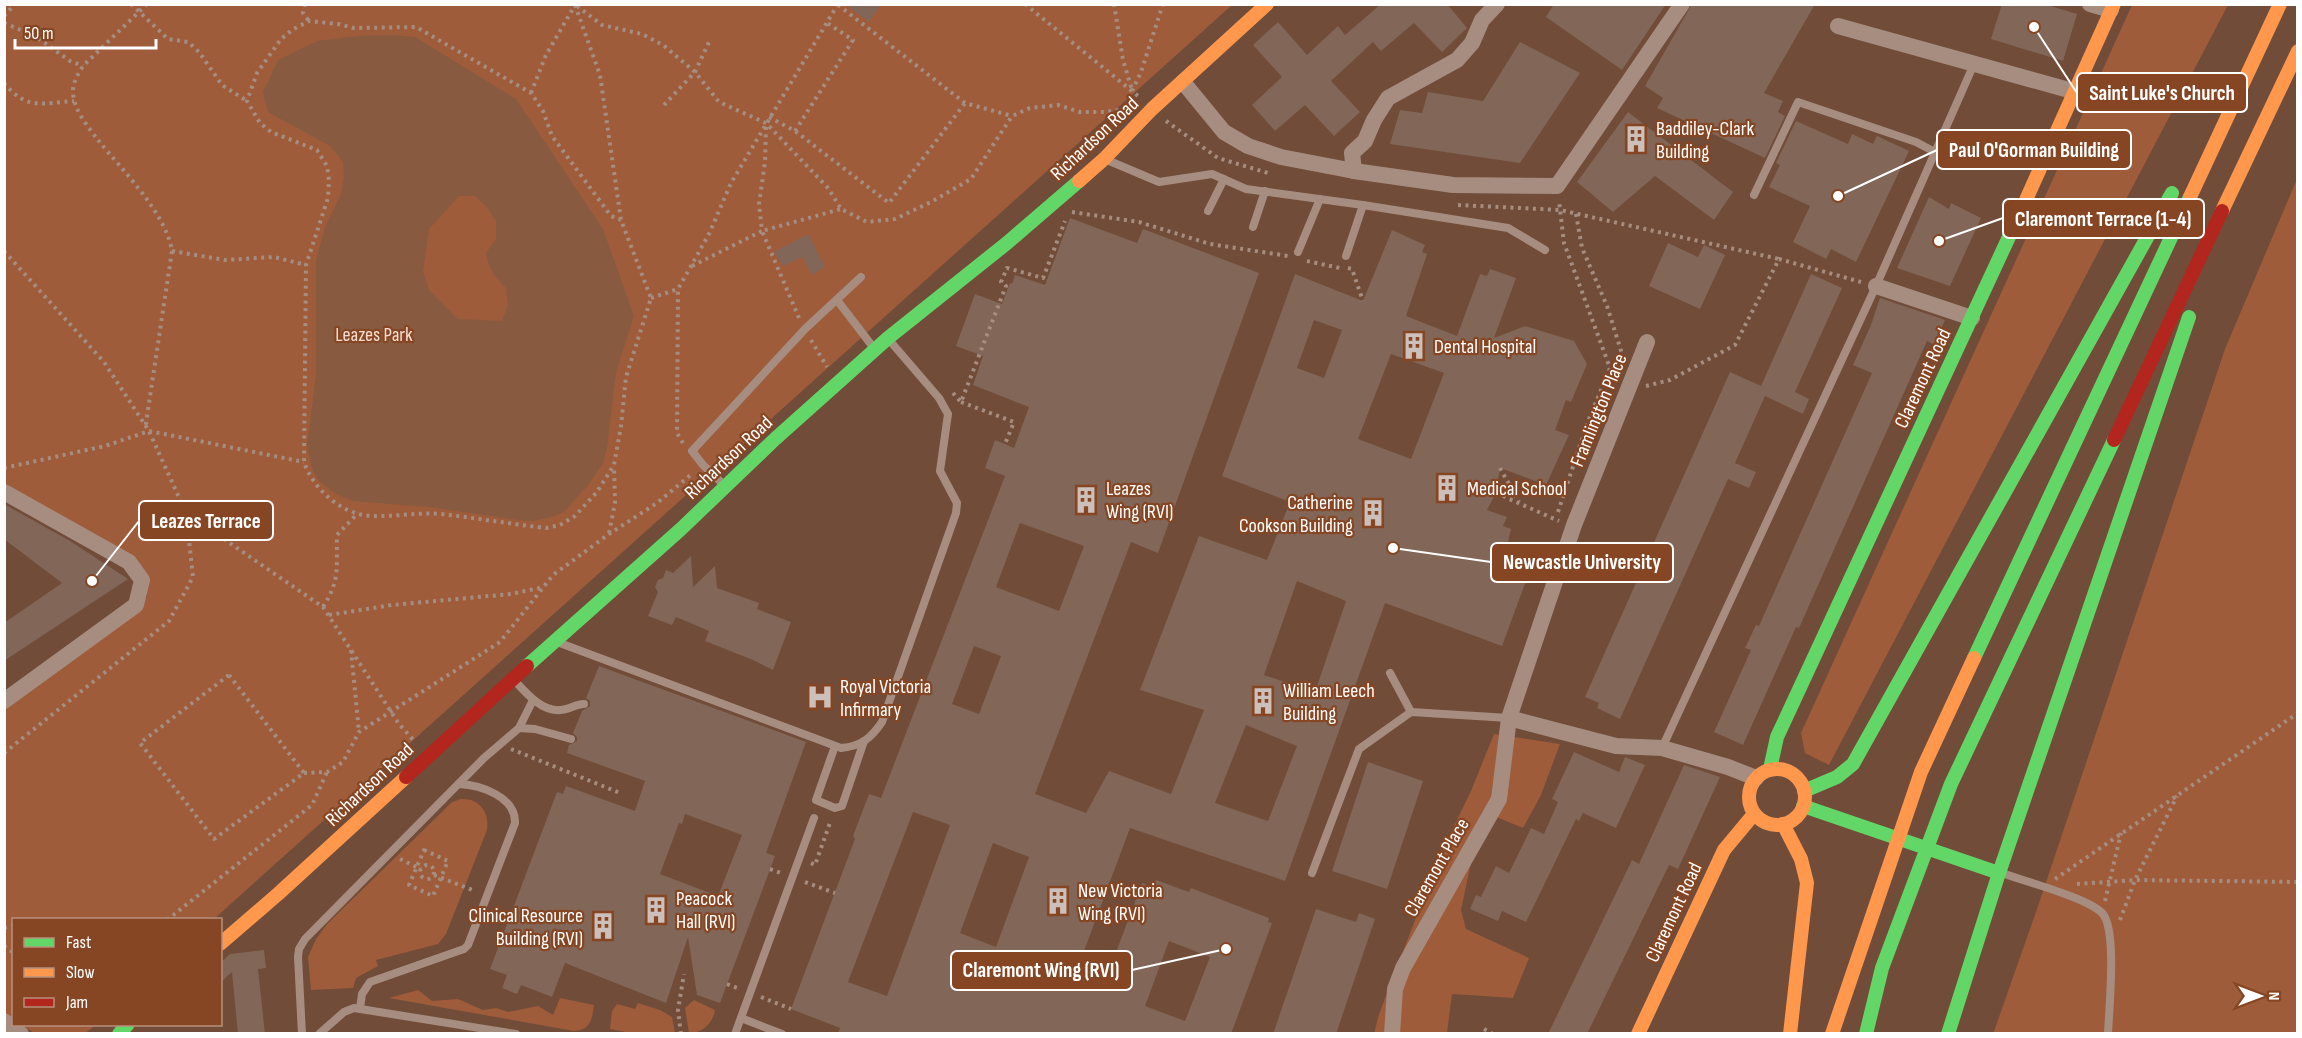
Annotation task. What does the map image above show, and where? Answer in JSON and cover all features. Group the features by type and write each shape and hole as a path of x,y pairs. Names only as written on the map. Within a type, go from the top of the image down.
{"main road":[{"name":"Richardson Road","path":"222,942 838,382 888,338 1007,243 1104,159 1152,109 1267,4"},
{"path":"2196,149 2279,4"},
{"path":"1832,1034 1921,772 2279,4"},
{"name":"Claremont Road","path":"1763,774 1777,737 2076,92 2112,7"},
{"path":"1866,1034 1882,968 1951,784 2298,51"},
{"path":"1948,1034 2000,873 2239,172"},
{"path":"1804,791 1837,777 1853,764 2179,180"},
{"path":"1779,769 1795,776 1804,791 1803,806 1792,821 1783,824 1767,823 1754,814 1749,796 1751,786 1763,774 1779,769"},
{"path":"1803,806 2000,873"},
{"name":"Claremont Road","path":"1638,1034 1724,850 1754,814"},
{"path":"1783,824 1801,859 1807,883 1790,1034"}],"street":[{"path":"1354,171 1352,153 1365,141 1374,120 1388,98 1457,60 1472,43 1482,20 1497,4"},
{"path":"1182,82 1224,132 1248,146 1281,157 1354,171 1453,185 1557,186 1682,4"},
{"path":"2090,4 2112,7"},
{"path":"1838,26 2076,92"},
{"path":"1876,286 1972,318"},
{"name":"Framlington Place","path":"1509,718 1574,525 1647,342"},
{"path":"4,492 129,562 142,580 136,605 4,701"},
{"path":"1509,718 1616,746 1662,748 1728,767 1763,774"},
{"name":"Claremont Place","path":"1392,1034 1395,989 1403,968 1499,799 1509,718"},
{"path":"4,1021 21,1034"}],"lane":[{"path":"1662,748 1876,286 1974,64"},
{"path":"1754,195 1798,102 1916,142 1935,152"},
{"path":"1104,159 1159,182 1212,174 1246,189 1508,228 1545,250"},
{"path":"1208,211 1224,179"},
{"path":"1252,227 1265,191"},
{"path":"1298,252 1320,199"},
{"path":"1346,256 1364,205"},
{"path":"726,486 703,465 692,451 805,329 861,276"},
{"path":"837,300 875,350"},
{"path":"554,641 836,746 853,747 874,735 882,722 956,513 957,503 940,471 948,414 939,398 888,338"},
{"path":"1390,673 1411,712"},
{"path":"513,679 533,700 558,711 584,704"},
{"path":"302,1034 298,957 301,944 502,741 519,728 533,700"},
{"path":"1312,873 1359,749 1411,712 1509,718"},
{"path":"519,728 534,729 571,739"},
{"path":"836,746 816,800 835,808 842,806 864,741"},
{"path":"360,1008 362,994 370,982 468,945 515,823 515,815 508,804 487,790 459,784"},
{"path":"735,1034 814,818"},
{"path":"2000,873 2091,905 2104,916 2111,946 2108,1034"},
{"path":"319,1034 344,1012 360,1008 464,1030 516,1034"},
{"path":"729,1034 741,1018"},
{"path":"741,1018 782,1034"}],"path":[{"path":"4,16 15,4"},
{"path":"131,4 168,39 188,42 199,52 222,85 248,100 260,123 283,138 317,150 327,166 328,198 306,265 304,462 308,476 333,502 358,513 374,516 413,512 546,528 560,525 575,516 597,492 614,465"},
{"path":"4,753 169,621 193,577 186,513 146,423 172,251 170,240 151,206 89,128 74,101 74,85 82,66 147,4"},
{"path":"305,4 303,14 309,21"},
{"path":"1025,4 1132,91"},
{"path":"1114,4 1132,91"},
{"path":"1132,91 1141,72 1163,4"},
{"path":"531,93 546,55 575,5"},
{"path":"575,5 602,25 642,34 663,45 695,72 719,102 766,123 828,188 841,209 867,222 896,219 971,179 1012,116 1030,108 1058,105 1080,112 1119,110 1136,94"},
{"path":"575,5 600,75 621,220 651,298 626,377 614,465 615,503 609,534"},
{"path":"692,451 683,444 677,433 678,289 709,234 731,183 838,5 965,103 1012,116"},
{"path":"248,100 258,73 281,39 309,21 354,28 416,27 531,93 543,111 552,136 611,216 621,220"},
{"path":"4,23 35,36 70,61 82,66"},
{"path":"795,131 853,39 827,23"},
{"path":"664,105 695,72 709,42"},
{"path":"4,83 15,97 28,103 49,105 74,101"},
{"path":"770,117 795,131 888,203 965,103"},
{"path":"766,123 765,162 759,204 762,231 793,307 838,382"},
{"path":"1553,530 1587,424 1610,368 1564,243 1557,186"},
{"path":"691,266 762,231 841,209"},
{"path":"961,402 1006,286 1001,282 1007,268 1043,278 1069,212 1140,222 1210,244 1352,269 1364,301"},
{"path":"1576,214 1582,248 1608,306 1623,356 1629,391 1670,380 1735,345 1779,259 1876,286"},
{"path":"4,251 104,362 149,431"},
{"path":"172,251 225,260 274,257 306,265"},
{"path":"651,298 678,289"},
{"path":"945,384 961,402 1014,422 1005,444"},
{"path":"4,468 105,446 149,431 304,462"},
{"path":"304,772 229,675 140,743 214,839 304,772 327,772 343,762 359,732 500,642 553,575 609,534 657,503 703,465"},
{"path":"1500,468 1520,503"},
{"path":"1496,493 1556,520"},
{"path":"186,513 323,607 399,724 428,756"},
{"path":"323,607 333,591 338,571 337,535 358,513"},
{"path":"329,615 392,605 511,594 544,587"},
{"path":"350,647 359,732"},
{"path":"2043,887 2298,713"},
{"path":"502,741 507,748 620,793"},
{"path":"170,918 312,806 327,772"},
{"path":"2111,946 2135,880 2178,795"},
{"path":"2104,916 2109,882 2122,832"},
{"path":"424,850 448,861 441,878 433,896 409,885 419,868 424,850"},
{"path":"410,865 419,868 430,865 434,870 434,875"},
{"path":"419,868 420,874 425,879 430,879 434,875"},
{"path":"434,875 487,895"},
{"path":"2076,885 2135,880 2298,882"},
{"path":"681,1034 678,1010 684,974"},
{"path":"1484,1029 1492,1034"}],"green space":[{"name":"Leazes Park","path":"5,5 1232,5 215,918 12,918 12,1018 4,1012 5,702 147,597 143,567 5,484"},
{"path":"2132,5 2228,5 1829,765 1805,753 1801,733"},
{"path":"2297,179 2297,1033 1993,1034 2225,349"},
{"path":"1494,734 1560,744 1541,795 1523,828 1482,811 1461,910 1466,929 1529,958 1513,998 1452,994 1447,1033 1374,1034 1379,1014 1440,855 1471,791"},
{"path":"461,799 473,801 482,807 487,817 487,830 446,934 438,944 376,960 378,966 356,978 353,988 311,990 308,957 316,939 328,923 452,802"},
{"path":"418,990 432,1001 458,999 483,1010 496,1008 508,1012 538,1006 553,1015 560,998 594,1005 590,1023 574,1031 389,998"},
{"path":"694,1000 715,1010 707,1026 694,1033 689,1033 685,1008"},
{"path":"638,1003 660,1010 672,1017 675,1033 631,1033 610,1029 612,1011 617,1004 635,1009"},
{"path":"24,1026 95,1026 84,1034 34,1033"}],"shaded area":[{"path":"358,36 415,37 516,99 603,229 634,316 616,372 607,448 603,463 589,484 564,512 533,521 428,507 353,501 336,494 319,481 313,471 307,446 316,376 316,260 325,227 341,194 344,177 343,162 330,146 268,112 263,92 278,60 317,41","holes":["459,196 475,196 486,206 496,221 496,239 486,253 493,272 506,288 508,305 502,321 458,319 429,290 423,271 429,229"]}],"building":[{"path":"845,4 881,4 869,22"},
{"path":"1381,4 1447,4 1467,28 1442,52 1414,23 1381,51 1373,42 1331,81 1360,112 1334,136 1305,105 1275,131 1252,105 1282,77 1253,45 1278,22 1307,55 1338,26 1345,35"},
{"path":"1554,4 1666,4 1622,70 1546,17"},
{"path":"1692,4 1815,4 1764,93 1783,101 1778,112 1785,116 1765,158 1657,108 1663,98 1645,86"},
{"path":"2002,4 2044,4 2077,14 2063,61 1991,39"},
{"path":"1520,42 1580,73 1520,163 1390,144 1400,110 1422,113 1428,92 1483,101"},
{"path":"1628,112 1733,192 1714,220 1655,176 1613,212 1577,182"},
{"path":"1796,121 1848,144 1852,134 1873,144 1877,136 1909,151 1856,262 1831,249 1826,259 1793,242 1810,206 1769,187 1780,165 1776,163"},
{"path":"1929,197 1949,209 1951,203 1981,218 1950,286 1897,268"},
{"path":"1070,218 1137,243 1143,229 1259,273 1158,553 1131,542 1035,794 1086,813 1109,771 1171,794 1204,710 1140,690 1199,536 1267,560 1290,502 1222,476 1295,274 1363,301 1392,230 1425,245 1422,252 1427,254 1406,316 1457,336 1480,274 1487,276 1490,269 1516,278 1494,338 1525,326 1574,341 1587,364 1571,402 1566,400 1555,430 1569,435 1546,485 1500,468 1496,493 1487,510 1507,517 1503,526 1511,529 1507,546 1536,554 1502,646 1385,603 1285,881 1130,828 1075,975 1103,987 1142,883 1153,887 1156,880 1189,892 1191,888 1269,918 1268,922 1272,923 1231,1034 838,1034 840,1028 791,1009 855,839 853,836 869,794 881,798 1005,476 985,468 995,440 1014,448 1029,407 973,385 983,356 956,346 975,294 1002,304 1015,275 1045,285","holes":["1314,320 1342,330 1324,378 1297,368","1391,354 1444,373 1411,459 1358,439","1020,523 1084,546 1059,611 996,587","1297,581 1346,601 1315,692 1264,675","974,646 1001,656 979,714 952,704","1246,725 1297,746 1268,821 1215,803","913,812 950,825 887,996 848,982","993,843 1029,857 996,947 960,933","1169,941 1210,957 1185,1021 1145,1006"]},
{"path":"808,234 825,267 812,275 802,257 783,266 774,252"},
{"path":"1668,243 1698,257 1704,245 1725,255 1700,309 1649,286"},
{"path":"1811,274 1842,288 1795,392 1809,399 1803,414 1765,396 1735,463 1756,472 1749,488 1728,479 1620,719 1597,708 1599,703 1585,697 1730,372 1761,386"},
{"path":"1880,298 1945,320 1934,345 1927,341 1799,628 1796,627 1743,745 1714,732 1751,650 1745,648 1756,625 1759,626 1872,373 1853,365"},
{"path":"4,504 70,541 128,579 4,661 4,623 62,583 4,539"},
{"path":"691,556 693,587 715,566 717,588 759,603 757,609 791,622 773,670 705,641 709,631 676,617 672,625 648,616 658,592 655,587 658,580 663,578 666,570 673,573"},
{"path":"599,666 806,742 766,853 775,856 720,1003 697,995 688,937 666,1003 565,963 552,997 521,985 517,994 502,988 507,975 490,969 557,792 563,794 566,786 635,811 645,781 567,753 569,745 577,741 573,733 582,711 590,706 590,701 586,698","holes":["685,814 742,835 718,896 660,874 679,823 682,824"]},
{"path":"1574,752 1619,772 1625,757 1645,765 1616,828 1583,813 1579,821 1576,819 1526,922 1502,911 1498,921 1470,909 1476,895 1481,897 1496,866 1509,873 1531,828 1544,834 1558,802 1552,799"},
{"path":"1368,762 1423,781 1387,889 1332,871"},
{"path":"1684,765 1720,777 1678,869 1669,865 1587,1034 1548,1034 1632,860 1639,864"},
{"path":"1316,909 1356,922 1359,913 1375,919 1336,1034 1273,1034"},
{"path":"264,950 266,968 258,969 265,1034 238,1034 232,972 222,981 222,961 230,954"}],"traffic: fast":[{"path":"527,666 681,529 775,439 888,338 1007,243 1079,181"},
{"path":"1804,791 1837,777 1853,764 2172,193"},
{"path":"1974,658 2190,197"},
{"path":"1770,769 1777,737 2021,211"},
{"path":"1948,1034 1999,873 2189,317"},
{"path":"1866,1034 1882,968 1951,784 2114,440"},
{"path":"1803,806 1999,873"},
{"path":"119,1034 126,1026"}],"traffic: slow":[{"path":"1079,181 1104,159 1152,109 1267,4"},
{"path":"2021,211 2114,4"},
{"path":"2190,197 2280,4"},
{"path":"2222,211 2298,51"},
{"path":"1832,1034 1921,772 1974,658"},
{"path":"1777,769 1788,771 1797,777 1803,786 1805,797 1803,808 1797,817 1788,823 1777,825 1766,823 1757,817 1751,808 1749,797 1751,786 1757,777 1766,771 1777,769"},
{"path":"222,942 406,777"},
{"path":"1638,1034 1724,850 1754,814"},
{"path":"1783,824 1801,859 1807,883 1790,1034"}],"traffic: jam":[{"path":"2114,440 2222,211"},
{"path":"406,777 527,666"}],"place":[{"name":"Saint Luke's Church","path":"2034,27"},
{"name":"Baddiley-Clark Building","path":"1636,139"},
{"name":"Paul O'Gorman Building","path":"1838,196"},
{"name":"Claremont Terrace (1-4)","path":"1939,241"},
{"name":"Dental Hospital","path":"1414,346"},
{"name":"Medical School","path":"1447,488"},
{"name":"Leazes Wing (RVI)","path":"1086,500"},
{"name":"Catherine Cookson Building","path":"1373,513"},
{"name":"Newcastle University","path":"1393,548"},
{"name":"Leazes Terrace","path":"92,581"},
{"name":"Royal Victoria Infirmary","path":"820,697"},
{"name":"William Leech Building","path":"1263,701"},
{"name":"New Victoria Wing (RVI)","path":"1058,901"},
{"name":"Peacock Hall (RVI)","path":"656,910"},
{"name":"Clinical Resource Building (RVI)","path":"603,926"},
{"name":"Claremont Wing (RVI)","path":"1226,949"}]}
